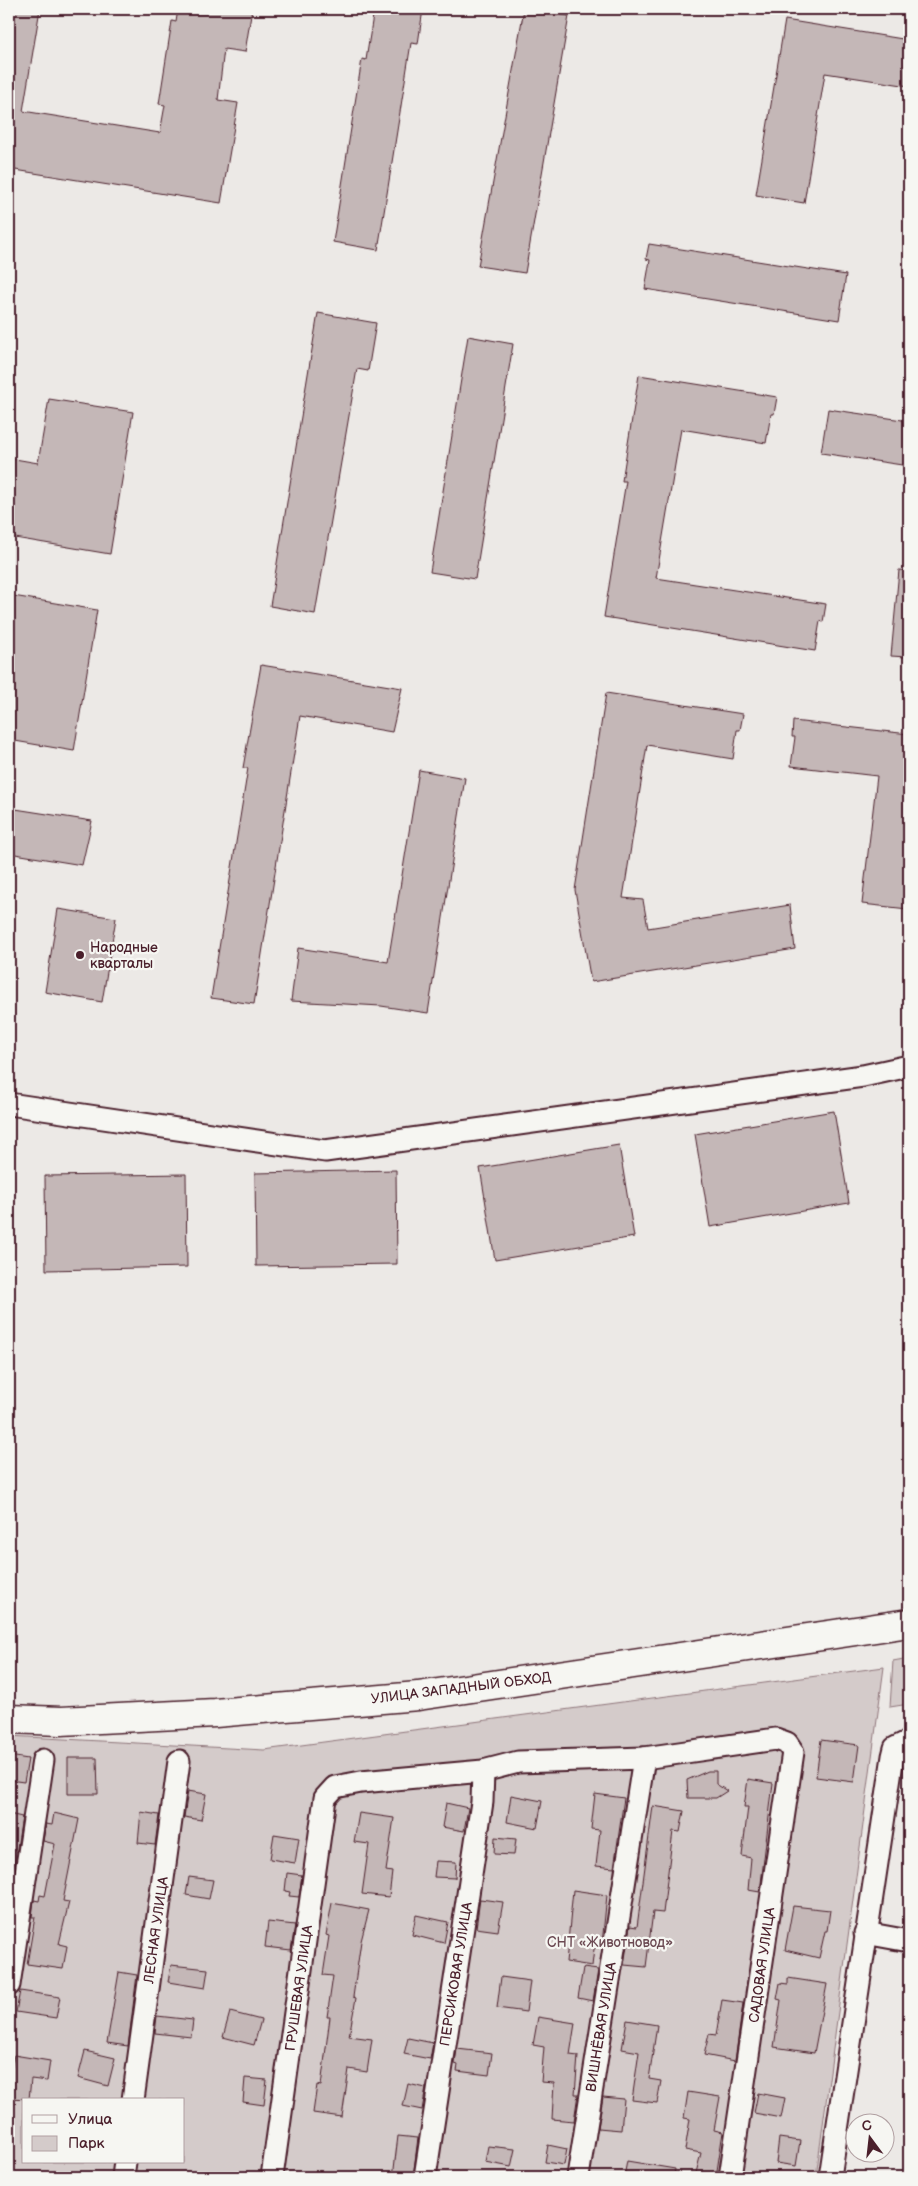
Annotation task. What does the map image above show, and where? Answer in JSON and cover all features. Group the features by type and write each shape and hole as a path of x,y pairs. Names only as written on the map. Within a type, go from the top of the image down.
{"highway":[{"name":"УЛИЦА ЗАПАДНЫЙ ОБХОД","path":"9,1702 213,1699 415,1683 689,1646 909,1610"},
{"name":"УЛИЦА ЗАПАДНЫЙ ОБХОД","path":"9,1719 61,1721 215,1713 418,1696 909,1623"}],"street":[{"path":"9,1104 325,1151 863,1076 909,1066"},
{"name":"САДОВАЯ УЛИЦА","path":"644,1758 776,1739 787,1743 793,1752 730,2177"},
{"path":"830,2177 893,1756 895,1748 909,1741"},
{"path":"483,1771 518,1762 644,1758"},
{"name":"ВИШНЁВАЯ УЛИЦА","path":"578,2177 644,1758"},
{"path":"9,1985 43,1760"},
{"name":"ЛЕСНАЯ УЛИЦА","path":"133,2098 178,1761"},
{"name":"ГРУШЕВАЯ УЛИЦА","path":"272,2177 325,1798 335,1787 361,1782 483,1771"},
{"name":"ПЕРСИКОВАЯ УЛИЦА","path":"425,2177 482,1802 483,1771"},
{"path":"865,1933 909,1941"},
{"path":"123,2177 125,2164"}],"green space":[{"path":"909,1658 909,1704 890,1707 893,1661"},
{"name":"СНТ «Животновод»","path":"884,1667 816,2177 9,2177 9,1736 264,1750"}],"building":[{"path":"9,9 40,9 23,111 160,133 165,105 159,104 172,21 176,22 178,9 252,9 245,52 224,49 218,100 238,103 221,203 9,169"},
{"path":"374,9 423,9 418,44 411,43 378,250 333,242 362,59 366,60"},
{"path":"524,9 569,16 525,273 478,266"},
{"path":"785,20 909,40 909,86 825,73 804,203 756,195"},
{"path":"649,244 846,275 839,320 645,289 650,260 646,259"},
{"path":"318,313 376,323 368,371 357,369 315,614 270,606"},
{"path":"468,336 513,344 475,579 430,572"},
{"path":"639,375 777,397 774,414 771,414 766,443 681,429 656,578 826,604 823,622 820,621 815,651 604,617 626,481 622,481"},
{"path":"49,399 133,412 110,554 9,537 9,458 38,463"},
{"path":"828,409 909,421 909,466 821,453"},
{"path":"899,570 909,571 909,654 906,654 906,657 891,656"},
{"path":"13,596 97,610 74,751 9,740 9,620"},
{"path":"261,665 402,688 392,732 300,716 254,1004 211,998 248,768 243,768"},
{"path":"606,693 743,714 740,730 737,730 733,759 647,745 623,898 643,900 648,928 790,905 795,949 591,982 575,890"},
{"path":"793,721 909,734 908,909 862,904 877,776 791,766 795,737 792,737"},
{"path":"419,770 465,778 428,1013 381,1006 291,1001 298,948 388,962"},
{"path":"9,808 92,821 82,865 9,853"},
{"name":"Народные кварталы","path":"58,909 116,918 102,1002 45,992"},
{"path":"834,1111 849,1203 710,1227 695,1134"},
{"path":"619,1145 634,1237 495,1260 480,1168"},
{"path":"396,1170 397,1264 256,1266 255,1173"},
{"path":"186,1174 187,1267 46,1270 45,1176"},
{"path":"821,1740 859,1745 854,1782 816,1777"},
{"path":"9,1756 28,1759 24,1782 9,1780"},
{"path":"68,1758 97,1758 98,1794 68,1794"},
{"path":"708,1771 716,1771 716,1784 727,1791 716,1798 688,1798 687,1780"},
{"path":"748,1779 773,1783 760,1892 748,1890 751,1858 742,1856 748,1807 744,1807"},
{"path":"188,1791 206,1794 201,1820 184,1817"},
{"path":"595,1794 624,1798 614,1868 596,1866 600,1830 591,1829"},
{"path":"511,1795 542,1801 537,1828 507,1822"},
{"path":"446,1803 468,1808 464,1831 442,1827"},
{"path":"653,1806 684,1811 680,1832 673,1831 663,1913 653,1912 646,1967 624,1965 630,1926 637,1927"},
{"path":"141,1812 159,1815 155,1845 138,1843"},
{"path":"54,1813 79,1819 63,1901 69,1902 59,1944 67,1946 63,1969 27,1964 35,1917 32,1917 34,1900 39,1901 40,1895 45,1896 55,1844 43,1841 46,1824 52,1825"},
{"path":"359,1813 394,1818 386,1871 392,1872 389,1897 362,1894 369,1844 354,1842"},
{"path":"9,1814 22,1817 12,1879 9,1878"},
{"path":"274,1834 299,1838 295,1863 270,1859"},
{"path":"495,1837 516,1839 514,1855 494,1854"},
{"path":"436,1861 456,1862 455,1878 434,1877"},
{"path":"287,1873 302,1875 299,1897 289,1896 290,1892 285,1891"},
{"path":"189,1877 213,1880 209,1899 186,1895"},
{"path":"573,1890 607,1895 602,1944 594,1949 592,1966 566,1962"},
{"path":"480,1899 503,1902 498,1931 476,1928"},
{"path":"332,1903 369,1910 361,1941 353,1997 356,1998 349,2036 372,2039 367,2072 349,2069 342,2117 313,2113 317,2085 321,2086 330,2017 327,2017 333,1976 323,1975 329,1936 326,1935"},
{"path":"793,1906 830,1910 827,1931 825,1931 819,1958 785,1950"},
{"path":"416,1915 448,1922 444,1943 412,1935"},
{"path":"268,1922 295,1925 291,1950 265,1947"},
{"path":"171,1965 208,1969 205,1988 168,1982"},
{"path":"583,1968 598,1970 593,2001 578,1998"},
{"path":"119,1972 137,1975 128,2046 107,2043"},
{"path":"501,1977 530,1981 526,2012 497,2008"},
{"path":"788,1978 827,1984 814,2053 774,2047 781,2000 777,1999 780,1983 788,1984"},
{"path":"20,1991 60,1997 56,2018 16,2012"},
{"path":"722,2000 743,2003 735,2061 704,2055 709,2034 716,2035"},
{"path":"230,2012 261,2020 254,2045 223,2037"},
{"path":"157,2016 193,2020 191,2037 155,2033"},
{"path":"538,2017 575,2023 570,2055 578,2056 575,2094 578,2094 574,2121 552,2119 554,2083 541,2082 544,2047 533,2045"},
{"path":"627,2020 657,2025 649,2079 661,2081 657,2103 632,2100 639,2052 622,2049"},
{"path":"408,2038 433,2043 430,2059 404,2054"},
{"path":"457,2049 492,2053 489,2075 457,2071 458,2065 455,2064"},
{"path":"85,2051 115,2058 108,2086 78,2078"},
{"path":"14,2055 50,2061 47,2081 31,2079 29,2098 9,2098 9,2081"},
{"path":"245,2078 267,2080 264,2105 243,2102"},
{"path":"408,2084 426,2088 422,2110 403,2106"},
{"path":"688,2092 720,2097 714,2130 723,2132 716,2177 695,2177 701,2153 685,2150 690,2119 684,2118"},
{"path":"758,2093 785,2098 781,2118 754,2113"},
{"path":"603,2097 624,2099 621,2130 598,2128"},
{"path":"398,2136 418,2138 413,2177 393,2177"},
{"path":"779,2138 800,2141 796,2166 776,2163"},
{"path":"548,2145 567,2149 564,2165 545,2162"},
{"path":"488,2146 515,2149 511,2167 485,2162"},
{"path":"627,2161 675,2169 674,2177 624,2177"}],"place":[{"name":"Народные кварталы","path":"80,955"}]}
